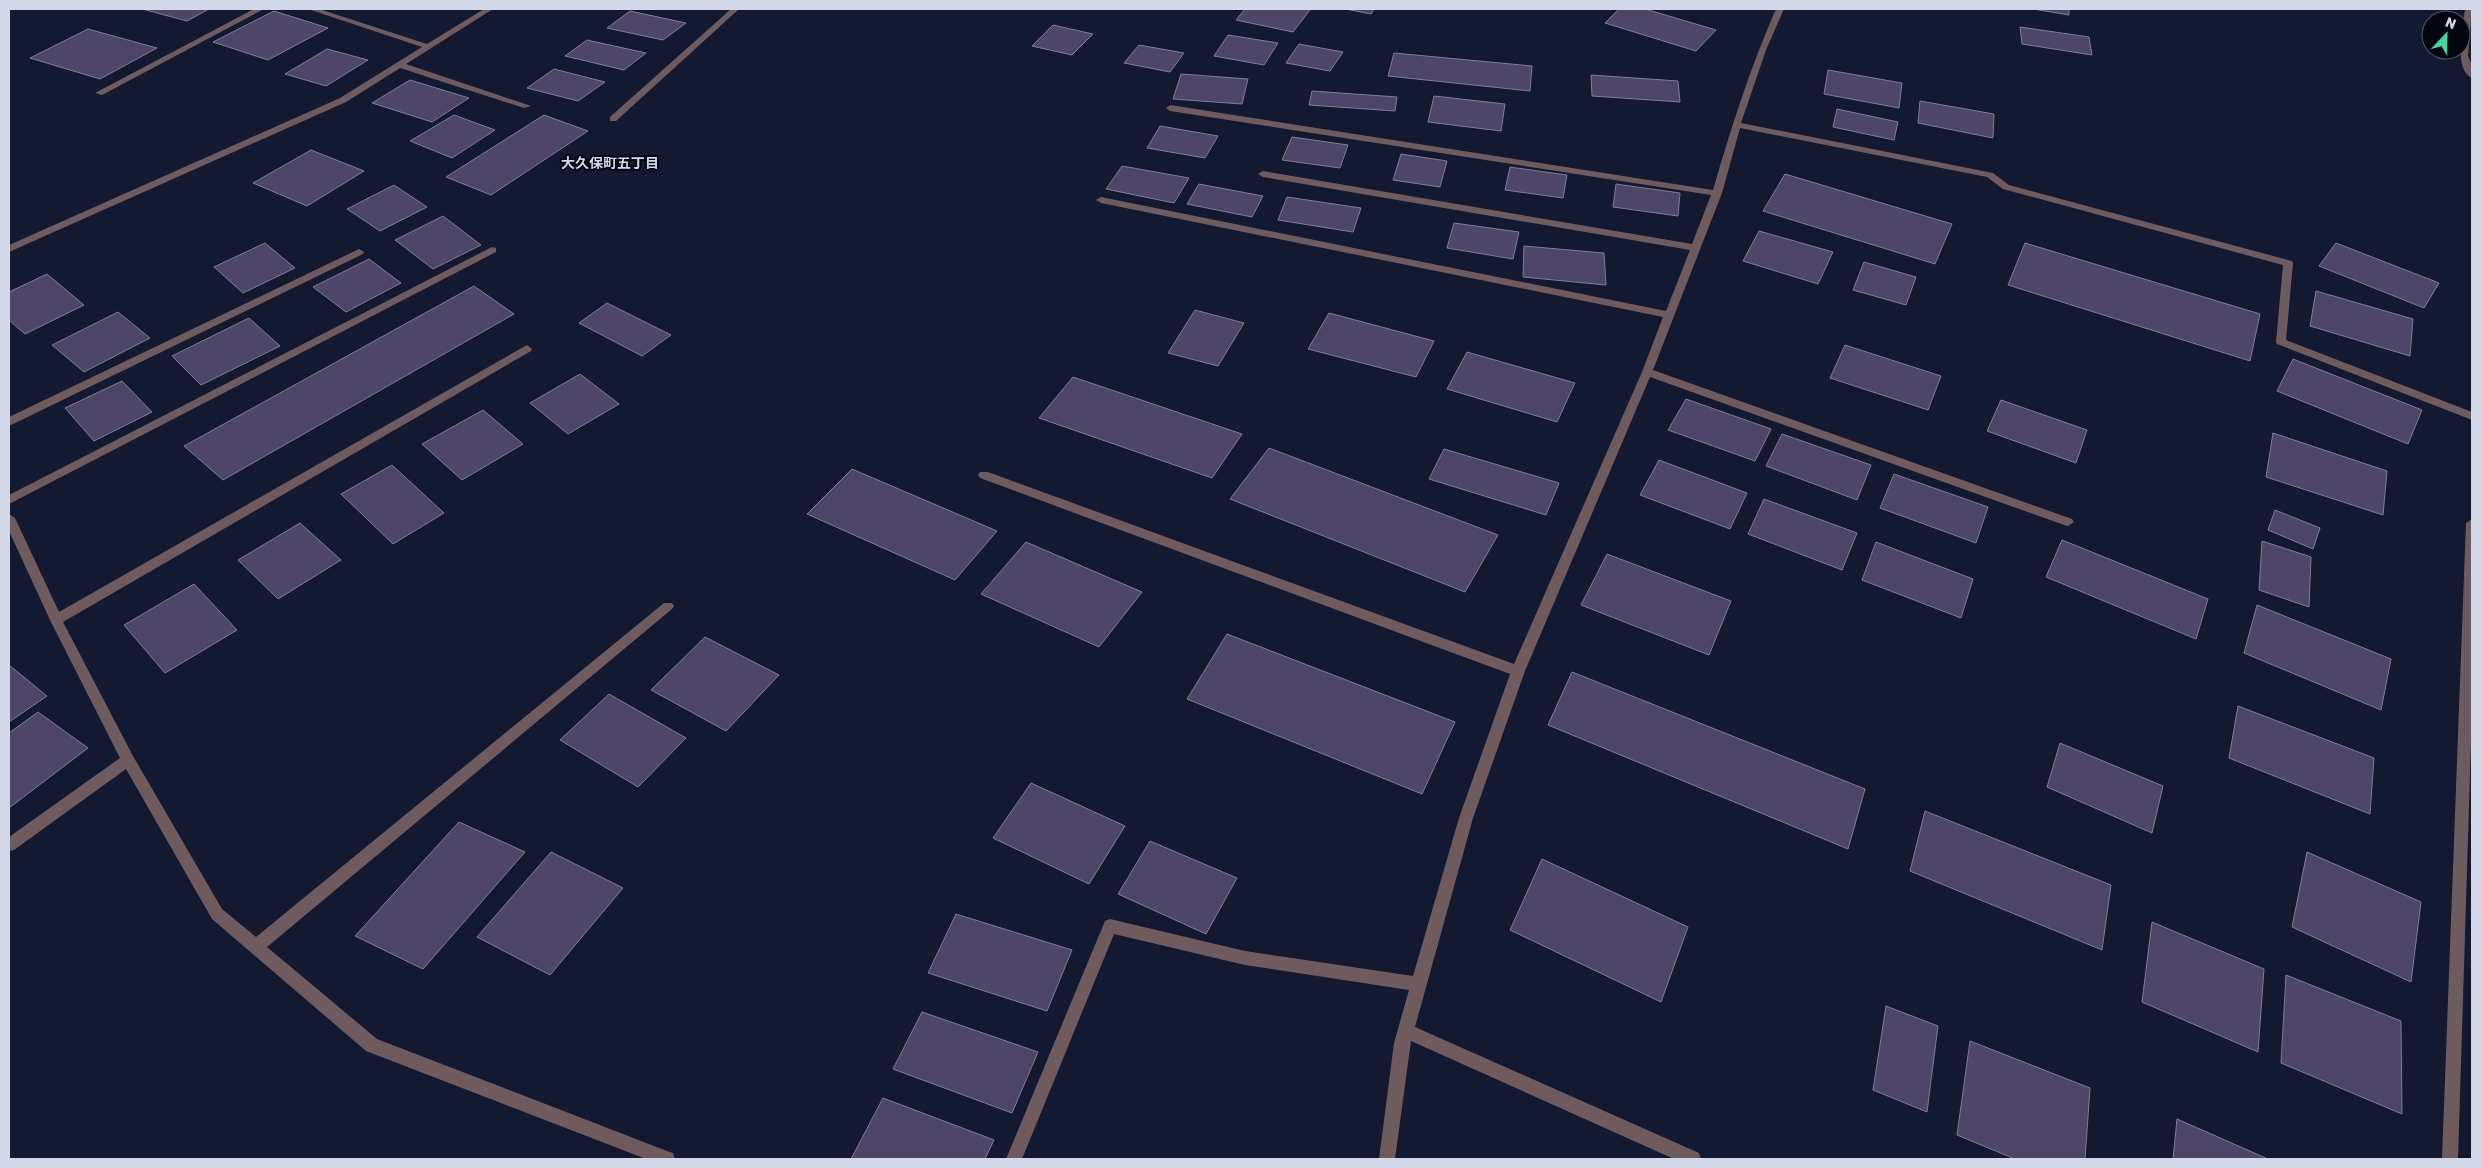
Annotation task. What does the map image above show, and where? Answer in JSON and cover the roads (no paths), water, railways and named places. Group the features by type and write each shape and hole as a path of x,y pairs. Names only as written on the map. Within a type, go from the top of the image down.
{"street":[{"path":"99,92 260,9"},
{"path":"312,9 429,47"},
{"path":"9,249 343,100 489,9"},
{"path":"613,119 735,9"},
{"path":"2469,9 2464,56 2472,75"},
{"path":"1387,1159 1402,1043 1466,818 1518,671 1647,372 1717,193 1736,125 1775,10"},
{"path":"400,65 527,106"},
{"path":"1170,108 1717,193"},
{"path":"1736,125 1990,175 2006,188 2288,263 2281,342 2472,416"},
{"path":"1263,174 1695,248"},
{"path":"1101,200 1669,315"},
{"path":"9,500 492,250"},
{"path":"9,422 359,252"},
{"path":"56,620 527,349"},
{"path":"1647,372 2068,522"},
{"path":"984,475 1518,671"},
{"path":"9,518 56,620 128,760 217,914 372,1044 667,1159"},
{"path":"2450,1159 2472,523"},
{"path":"256,947 668,606"},
{"path":"9,846 128,760"},
{"path":"1014,1159 1110,926 1245,958 1419,984"},
{"path":"1406,1031 1693,1159"}],"district":[{"name":"大久保町五丁目","path":"610,163"}]}
